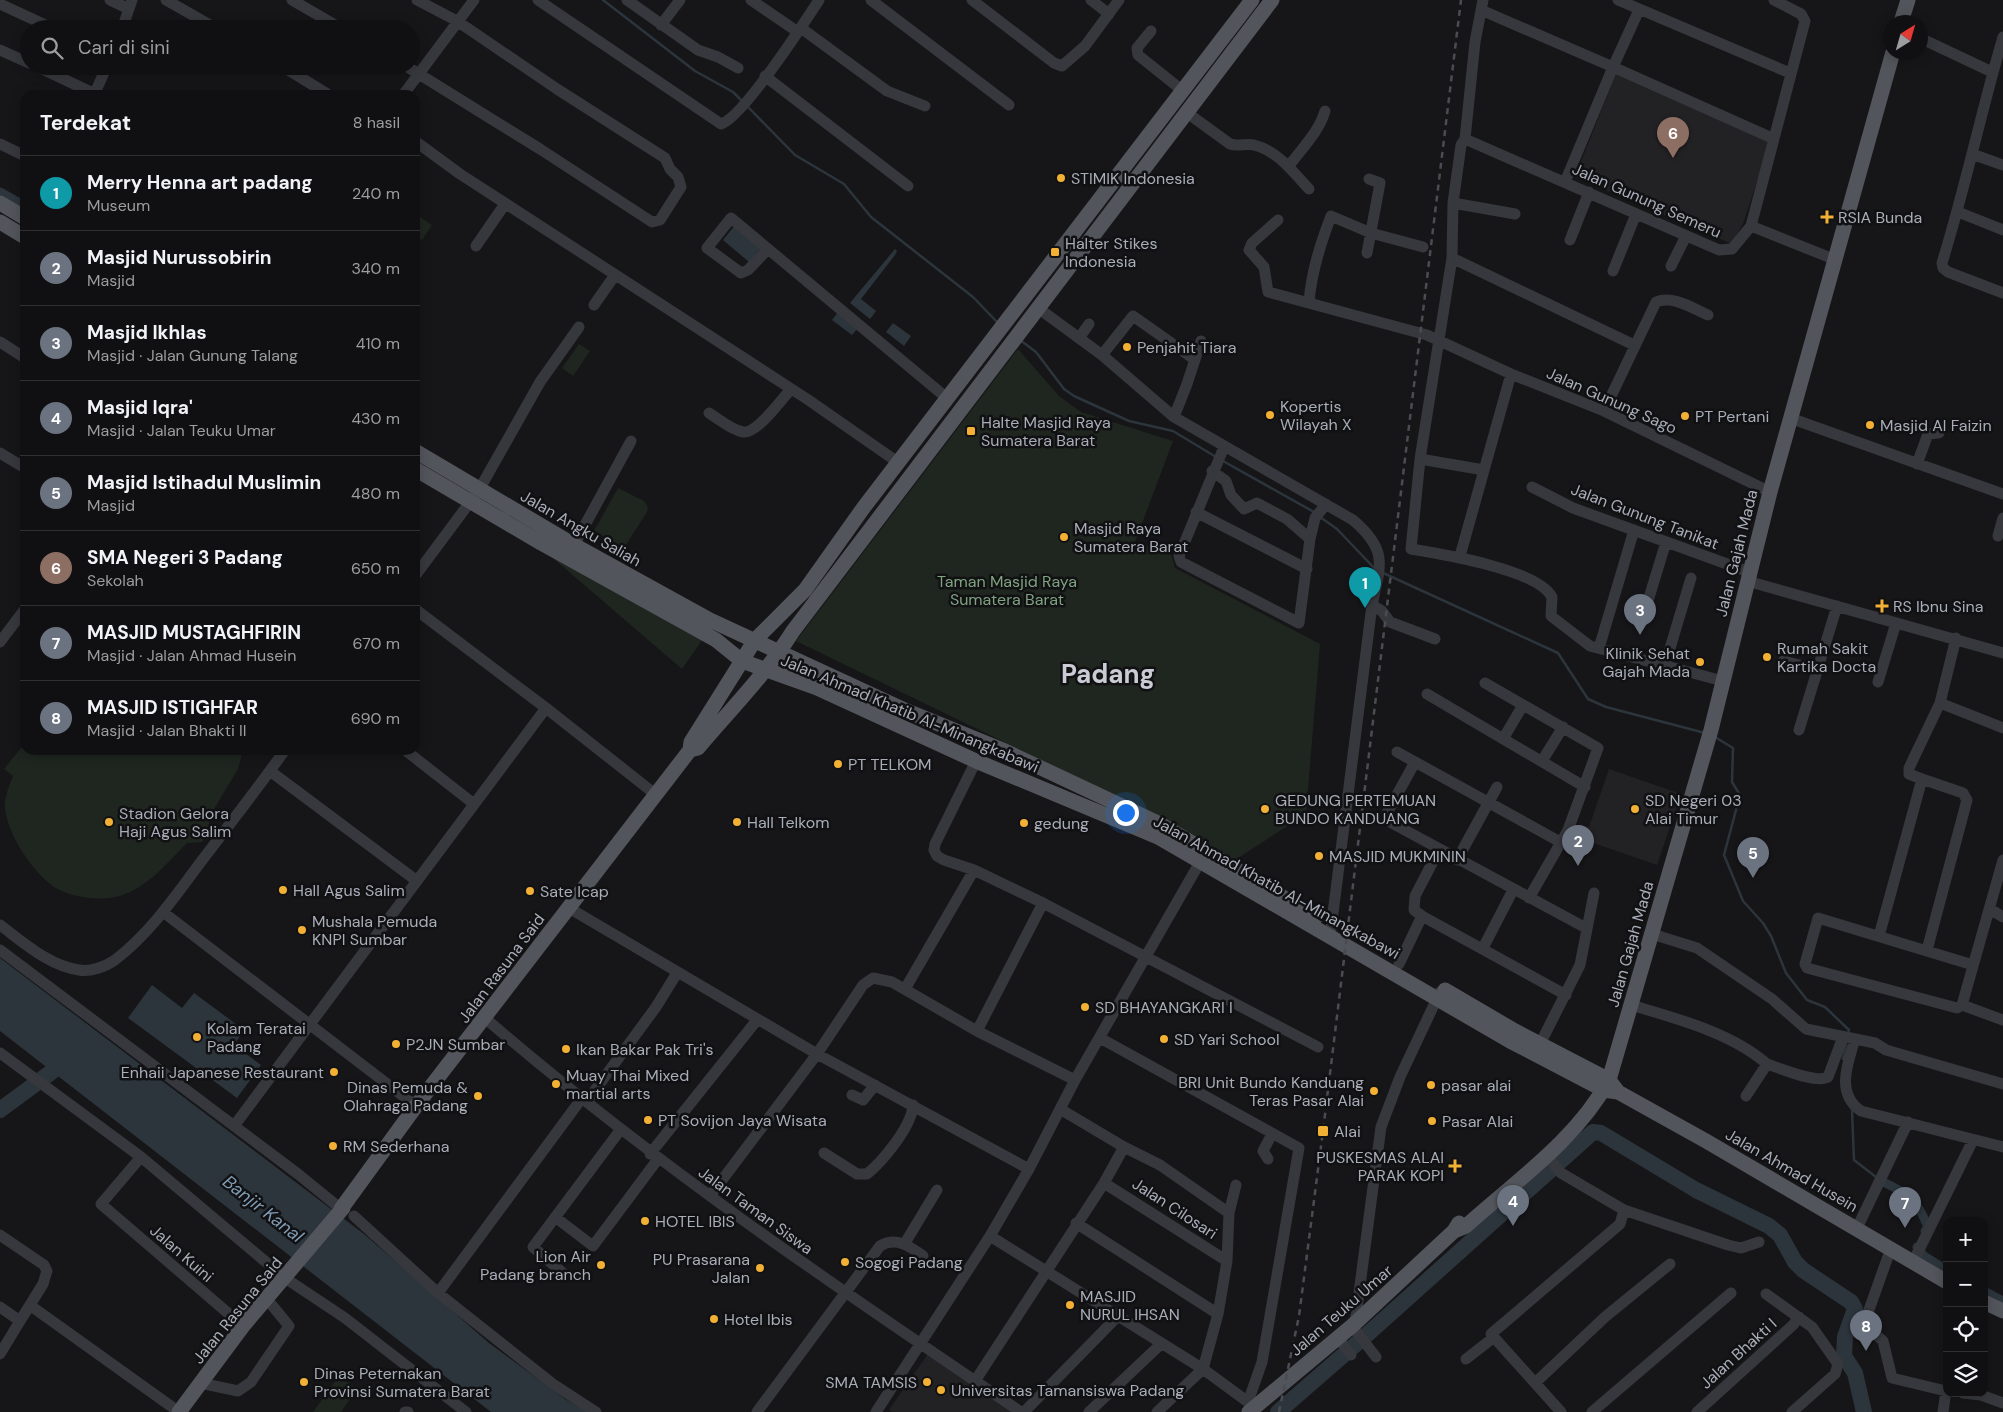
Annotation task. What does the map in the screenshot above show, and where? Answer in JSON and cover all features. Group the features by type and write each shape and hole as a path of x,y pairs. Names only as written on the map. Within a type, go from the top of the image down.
{"main road":[{"path":"1252,0 998,332 805,590 755,640 691,742 690,750 698,748 781,652 793,631 918,469 1024,325 1127,194 1186,112 1272,0"},
{"path":"1903,15 1908,0"},
{"name":"Jalan Gajah Mada","path":"1605,1085 1614,1063 1709,735 1770,492 1891,60"},
{"path":"1156,126 1169,135"},
{"path":"0,203 20,215"},
{"path":"0,222 20,234"},
{"name":"Jalan Angku Saliah","path":"420,455 475,496 724,646 742,661"},
{"name":"Jalan Angku Saliah","path":"420,472 475,496 574,545 732,631 755,640"},
{"name":"Jalan Ahmad Khatib Al-Minangkabawi","path":"755,640 907,711 1005,751 1160,824 1331,932 1399,964 1439,993"},
{"name":"Jalan Ahmad Khatib Al-Minangkabawi","path":"742,661 817,688 976,761 1158,837 1200,862 1331,932 1512,1036 1605,1085"},
{"name":"Jalan Rasuna Said","path":"179,1412 243,1326 346,1211 416,1106 690,750"},
{"path":"1096,811 1103,797"},
{"name":"Jalan Ahmad Khatib Al-Minangkabawi","path":"1512,1036 1540,1044 1605,1085"},
{"name":"Jalan Teuku Umar","path":"1454,1232 1466,1226 1548,1158 1567,1137 1605,1085"},
{"name":"Jalan Teuku Umar","path":"1249,1408 1345,1348 1355,1327 1454,1232 1461,1220 1567,1123 1605,1085"},
{"name":"Jalan Ahmad Husein","path":"1605,1085 1891,1248 1915,1257 1943,1279"},
{"path":"1988,1304 2003,1311"}],"street":[{"path":"110,0 131,4 125,20"},
{"path":"166,0 202,20"},
{"path":"292,0 326,20"},
{"path":"417,0 457,21 557,89 665,158 670,169 678,177 681,187 660,220 652,222 540,149 420,75"},
{"path":"420,73 474,0"},
{"path":"538,0 717,123 725,123 742,107 800,30 819,0"},
{"path":"627,0 698,50 718,57 738,68"},
{"path":"661,25 680,0"},
{"path":"751,0 800,30 887,91 926,106"},
{"path":"871,0 1008,105"},
{"path":"972,0 1054,63 1062,66 1085,46 1119,0"},
{"path":"1091,0 1109,14"},
{"path":"1619,0 1790,73"},
{"path":"1776,0 1801,14 1805,20 1772,138 1751,226 1836,260"},
{"path":"0,4 35,20"},
{"path":"1722,681 1599,648 1584,642 1551,616 1552,597 1541,586 1502,568 1460,556 1411,549 1420,458 1452,258 1453,203 1461,145 1465,139 1474,42 1482,5 1772,138"},
{"path":"1565,182 1613,66 1639,10"},
{"path":"1151,30 1137,48 1138,55 1183,91"},
{"path":"2003,37 1992,72 1958,212 1942,264 1943,268 2003,293"},
{"path":"1928,42 1992,72"},
{"path":"0,50 20,59"},
{"path":"55,75 86,90"},
{"path":"96,90 103,75"},
{"path":"297,75 321,90"},
{"path":"407,90 418,75"},
{"path":"765,76 908,186"},
{"path":"1289,166 1303,147 1307,145 1325,111"},
{"path":"1186,112 1230,144 1236,146 1252,145 1261,148 1289,166 1308,189"},
{"name":"Jalan Gunung Semeru","path":"1465,139 1719,250 1728,251 1740,242 1751,226"},
{"path":"0,144 20,154"},
{"path":"420,144 505,204 791,389 899,463"},
{"path":"1972,154 2003,165"},
{"path":"1367,253 1380,183 1369,179"},
{"path":"1570,240 1589,192"},
{"path":"1453,203 1515,214"},
{"path":"476,246 505,204"},
{"path":"1958,212 2003,230"},
{"path":"1614,271 1636,214"},
{"path":"1309,303 1311,281 1319,247 1331,216 1371,233 1423,247"},
{"path":"768,249 748,270 741,272 707,248 731,218 948,399"},
{"name":"Jalan Gunung Sago","path":"1278,220 1252,244 1249,252 1264,267 1268,292 1414,331 1511,374 1604,411 1770,492"},
{"path":"1671,266 1686,236"},
{"path":"1452,258 1634,345"},
{"path":"594,305 615,275"},
{"path":"1604,411 1656,302 1664,299 1673,300 1708,315"},
{"path":"1038,308 1102,355 1174,417 1218,459 1321,511 1353,520 1366,531 1376,544 1380,565 1372,606 1331,932"},
{"path":"1102,355 1133,316 1194,359"},
{"path":"1079,338 1089,324"},
{"path":"420,569 475,496 540,382 579,327"},
{"path":"1174,417 1201,341"},
{"path":"0,342 20,355"},
{"path":"1460,556 1511,374"},
{"path":"709,413 738,430 750,431 758,426 791,389"},
{"path":"1790,418 2003,494"},
{"path":"1917,464 1928,434 1939,433"},
{"path":"574,545 631,440"},
{"path":"0,453 20,465"},
{"path":"1420,458 1484,470"},
{"path":"1218,459 1179,556 1180,562 1300,624 1310,539 1321,511"},
{"path":"1218,459 1231,495 1244,509 1257,503 1287,520 1310,539"},
{"name":"Jalan Gunung Tanikat","path":"1532,487 1573,508 1666,542 1748,576 1837,606 1956,638 2003,653"},
{"path":"1196,512 1306,568"},
{"path":"1998,536 2003,518"},
{"path":"1599,648 1634,530"},
{"path":"1644,614 1666,542"},
{"path":"1665,665 1691,578"},
{"path":"1372,606 1382,611 1390,622 1435,639"},
{"path":"1799,730 1816,669 1837,606"},
{"path":"420,613 546,708 655,794"},
{"path":"0,642 20,616"},
{"path":"1878,682 1896,623"},
{"path":"1927,950 1967,800 1965,795 1959,791 1909,774 1909,768 1940,703 1956,638"},
{"path":"1783,661 1816,669"},
{"path":"1485,683 1598,748 1585,787 1562,843 1529,898"},
{"path":"1427,694 1585,787"},
{"path":"1940,703 2003,728"},
{"path":"1503,739 1524,705"},
{"path":"234,1126 308,1024 375,939 546,708"},
{"path":"1542,761 1563,727"},
{"path":"1397,752 1562,843"},
{"path":"0,925 51,960 80,970 94,970 113,961 163,912 281,755"},
{"path":"411,755 474,804"},
{"path":"976,761 934,850 938,856 944,860 974,870 1043,903 1318,1047"},
{"path":"1415,762 1390,807 1386,818 1457,860 1586,928"},
{"path":"270,771 417,881"},
{"path":"1879,936 1922,780"},
{"path":"1457,860 1497,787"},
{"path":"1439,850 1415,896 1414,910 1566,995"},
{"path":"1973,965 1818,918 1805,966 1957,1008 1962,1005 2003,860"},
{"path":"876,1412 990,1236 1029,1169 1075,1080 1200,862"},
{"path":"905,989 974,870"},
{"path":"1483,948 1513,890"},
{"path":"1540,1044 1580,965 1594,893"},
{"path":"976,1031 1043,903"},
{"path":"569,908 757,1020 1029,1169"},
{"path":"1990,910 2003,917"},
{"path":"163,912 416,1106"},
{"path":"1399,964 1422,916"},
{"path":"1652,934 1697,948 1772,999 1806,1030 1875,1043 1886,1050 2003,1084"},
{"path":"0,950 346,1211 438,1293 553,1384 596,1412"},
{"path":"438,1293 656,1007 677,973"},
{"path":"710,1196 817,1054 863,985 873,978 880,978 905,989 976,1031 1075,1080"},
{"path":"1376,1357 1355,1327 1381,1127 1400,1077 1439,993"},
{"path":"1631,1005 1686,1022 1754,1053 1766,1064 1801,1076 1825,1079 1831,1074 1849,1038"},
{"path":"1962,1005 2003,1020"},
{"name":"Jalan Taman Siswa","path":"485,1018 654,1156 919,1345 1022,1412"},
{"path":"556,1217 593,1246 654,1156 757,1020"},
{"path":"990,1236 1203,1370 1249,1408 1262,1362 1299,1153 1295,1145 1100,1038"},
{"path":"1849,1038 1844,1077 1845,1087 1852,1102 1861,1111 2003,1147"},
{"path":"0,1053 141,1156 287,1276 345,1318 466,1412"},
{"path":"1746,1096 1766,1064"},
{"path":"852,1095 863,1100 875,1085"},
{"path":"824,1152 857,1174 867,1174 907,1127 913,1114 913,1105"},
{"path":"1060,1108 1124,1147 1160,1165 1229,1213"},
{"path":"1857,1228 1908,1122"},
{"path":"565,1275 533,1248 621,1129"},
{"path":"1268,1159 1263,1151 1272,1134"},
{"path":"1915,1257 1973,1140"},
{"path":"975,1381 1104,1182 1124,1147"},
{"name":"Jalan Kuini","path":"141,1156 101,1204 243,1326"},
{"path":"1548,1158 1561,1173 1624,1210 1728,1246 1741,1248 1759,1242"},
{"name":"Jalan Cilosari","path":"1104,1182 1227,1261"},
{"path":"905,1243 937,1190"},
{"path":"1157,1412 1203,1370 1218,1314 1227,1261 1229,1213 1237,1192"},
{"path":"1466,1359 1492,1338 1493,1331 1620,1224 1624,1210"},
{"path":"1076,1223 1218,1314"},
{"path":"0,1235 46,1268 43,1284 0,1354"},
{"path":"757,1412 844,1292 882,1244 905,1243 924,1256"},
{"path":"1891,1248 1864,1324 1882,1341 1892,1378 1943,1391"},
{"path":"1535,1383 1604,1317 1670,1264"},
{"path":"1592,1412 1731,1293"},
{"path":"1766,1294 1812,1327 1826,1345 1838,1368 1835,1374 1792,1412"},
{"path":"205,1384 238,1391 251,1382 289,1326 271,1304"},
{"path":"31,1306 179,1412"},
{"path":"0,1307 20,1321"},
{"path":"1022,1412 1117,1317"},
{"name":"Jalan Bhakti I","path":"1697,1412 1799,1318"},
{"path":"1492,1338 1561,1412"},
{"path":"1089,1412 1160,1344"},
{"path":"1943,1412 1945,1397"},
{"path":"1987,1397 2003,1402"}],"shaded area":[{"path":"1617,71 1771,139 1743,224 1732,244 1575,177"},
{"name":"SD Negeri 03 Alai Timur","path":"1609,769 1681,794 1657,865 1576,837 1580,824 1589,827"},
{"name":"Universitas Tamansiswa Padang","path":"927,1355 930,1355 1013,1412 892,1412 889,1410"}],"green space":[{"path":"420,217 432,225 422,240 420,239"},
{"path":"579,344 590,351 573,376 562,368"},
{"name":"Taman Masjid Raya Sumatera Barat","path":"1018,349 1059,396 1081,412 1173,441 1135,542 1171,554 1175,568 1320,644 1306,814 1235,860 1167,821 796,641"},
{"path":"618,488 644,501 648,507 647,512 624,548 594,531"},
{"path":"540,547 703,639 682,669"},
{"name":"Stadion Gelora Haji Agus Salim","path":"20,749 20,755 242,755 238,769 208,819 211,831 202,842 187,843 163,868 136,889 126,894 107,898 80,897 63,892 49,883 34,868 15,840 7,819 5,809 6,796 13,776 4,769"},
{"path":"339,1376 357,1389 341,1412 313,1412"}],"water":[{"path":"736,224 763,246 749,262 723,240"},
{"path":"895,249 897,251 895,255 861,299 876,311 870,319 850,303"},
{"path":"838,312 859,327 852,335 832,320"},
{"path":"893,323 911,336 904,346 886,332"},
{"name":"Banjir Kanal","path":"0,958 364,1234 489,1343 565,1399 588,1412 491,1412 0,1031"},
{"name":"Kolam Teratai Padang","path":"152,985 182,1008 194,993 244,1030 234,1045 261,1065 237,1098 128,1018"}],"waterway":[{"path":"603,0 695,71 733,92 743,102"},
{"path":"747,106 795,155 844,184 871,217 973,297 998,323"},
{"path":"0,192 20,203"},
{"path":"1020,340 1036,352 1064,389 1074,396 1129,421 1173,431 1216,457"},
{"path":"1223,461 1314,512"},
{"path":"1320,517 1337,529 1376,570"},
{"path":"1381,572 1558,653 1588,699 1606,707 1705,733"},
{"path":"1715,737 1733,748 1732,782 1740,795 1724,855 1743,901 1763,923 1771,936 1786,973 1807,1000 1825,1007 1849,1030 1848,1035"},
{"path":"1843,1059 1846,1043"},
{"path":"0,1110 69,1059"},
{"path":"1852,1109 1854,1160 1876,1177"},
{"path":"1278,1412 1593,1132 1601,1133 1696,1190 1769,1226 1780,1235 1795,1262 1803,1270 1851,1302 1855,1309 1845,1337 1844,1356 1855,1373 1864,1412"},
{"path":"1881,1181 1905,1194 1915,1203 1920,1209 1928,1227 1925,1231"},
{"path":"1917,1247 1924,1256 1943,1268"},
{"path":"1988,1293 2003,1301"}],"railway":[{"path":"1279,1412 1299,1316 1323,1131 1461,0"}],"place":[{"name":"SMA Negeri 3 Padang","path":"1673,158"},
{"name":"STIMIK Indonesia","path":"1061,178"},
{"name":"RSIA Bunda","path":"1827,217"},
{"name":"Halter Stikes Indonesia","path":"1055,252"},
{"name":"Penjahit Tiara","path":"1127,347"},
{"name":"Kopertis Wilayah X","path":"1270,415"},
{"name":"PT Pertani","path":"1685,416"},
{"name":"Masjid Al Faizin","path":"1870,425"},
{"name":"Halte Masjid Raya Sumatera Barat","path":"971,431"},
{"name":"Masjid Raya Sumatera Barat","path":"1064,537"},
{"name":"RS Ibnu Sina","path":"1882,606"},
{"name":"Merry Henna art padang","path":"1365,608"},
{"name":"Masjid Ikhlas","path":"1640,635"},
{"name":"Rumah Sakit Kartika Docta","path":"1767,657"},
{"name":"Klinik Sehat Gajah Mada","path":"1700,662"},
{"name":"PT TELKOM","path":"838,764"},
{"name":"GEDUNG PERTEMUAN BUNDO KANDUANG","path":"1265,809"},
{"name":"SD Negeri 03 Alai Timur","path":"1635,809"},
{"name":"Stadion Gelora Haji Agus Salim","path":"109,822"},
{"name":"Hall Telkom","path":"737,822"},
{"name":"gedung","path":"1024,823"},
{"name":"MASJID MUKMININ","path":"1319,856"},
{"name":"Masjid Nurussobirin","path":"1578,866"},
{"name":"Masjid Istihadul Muslimin","path":"1753,878"},
{"name":"Hall Agus Salim","path":"283,890"},
{"name":"Sate Icap","path":"530,891"},
{"name":"Mushala Pemuda KNPI Sumbar","path":"302,930"},
{"name":"SD BHAYANGKARI I","path":"1085,1007"},
{"name":"Kolam Teratai Padang","path":"197,1037"},
{"name":"SD Yari School","path":"1164,1039"},
{"name":"P2JN Sumbar","path":"396,1044"},
{"name":"Ikan Bakar Pak Tri's","path":"566,1049"},
{"name":"Enhaii Japanese Restaurant","path":"334,1072"},
{"name":"Muay Thai Mixed martial arts","path":"556,1084"},
{"name":"pasar alai","path":"1431,1085"},
{"name":"BRI Unit Bundo Kanduang Teras Pasar Alai","path":"1374,1091"},
{"name":"Dinas Pemuda & Olahraga Padang","path":"478,1096"},
{"name":"PT Sovijon Jaya Wisata","path":"648,1120"},
{"name":"Pasar Alai","path":"1432,1121"},
{"name":"Alai","path":"1323,1131"},
{"name":"RM Sederhana","path":"333,1146"},
{"name":"PUSKESMAS ALAI PARAK KOPI","path":"1455,1166"},
{"name":"HOTEL IBIS","path":"645,1221"},
{"name":"Masjid Iqra'","path":"1513,1226"},
{"name":"MASJID MUSTAGHFIRIN","path":"1905,1228"},
{"name":"Sogogi Padang","path":"845,1262"},
{"name":"Lion Air Padang branch","path":"601,1265"},
{"name":"PU Prasarana Jalan","path":"760,1268"},
{"name":"MASJID NURUL IHSAN","path":"1070,1305"},
{"name":"Hotel Ibis","path":"714,1319"},
{"name":"MASJID ISTIGHFAR","path":"1866,1351"},
{"name":"Dinas Peternakan Provinsi Sumatera Barat","path":"304,1382"},
{"name":"SMA TAMSIS","path":"927,1382"},
{"name":"Universitas Tamansiswa Padang","path":"941,1390"}],"district":[{"name":"Padang","path":"1108,674"}]}
